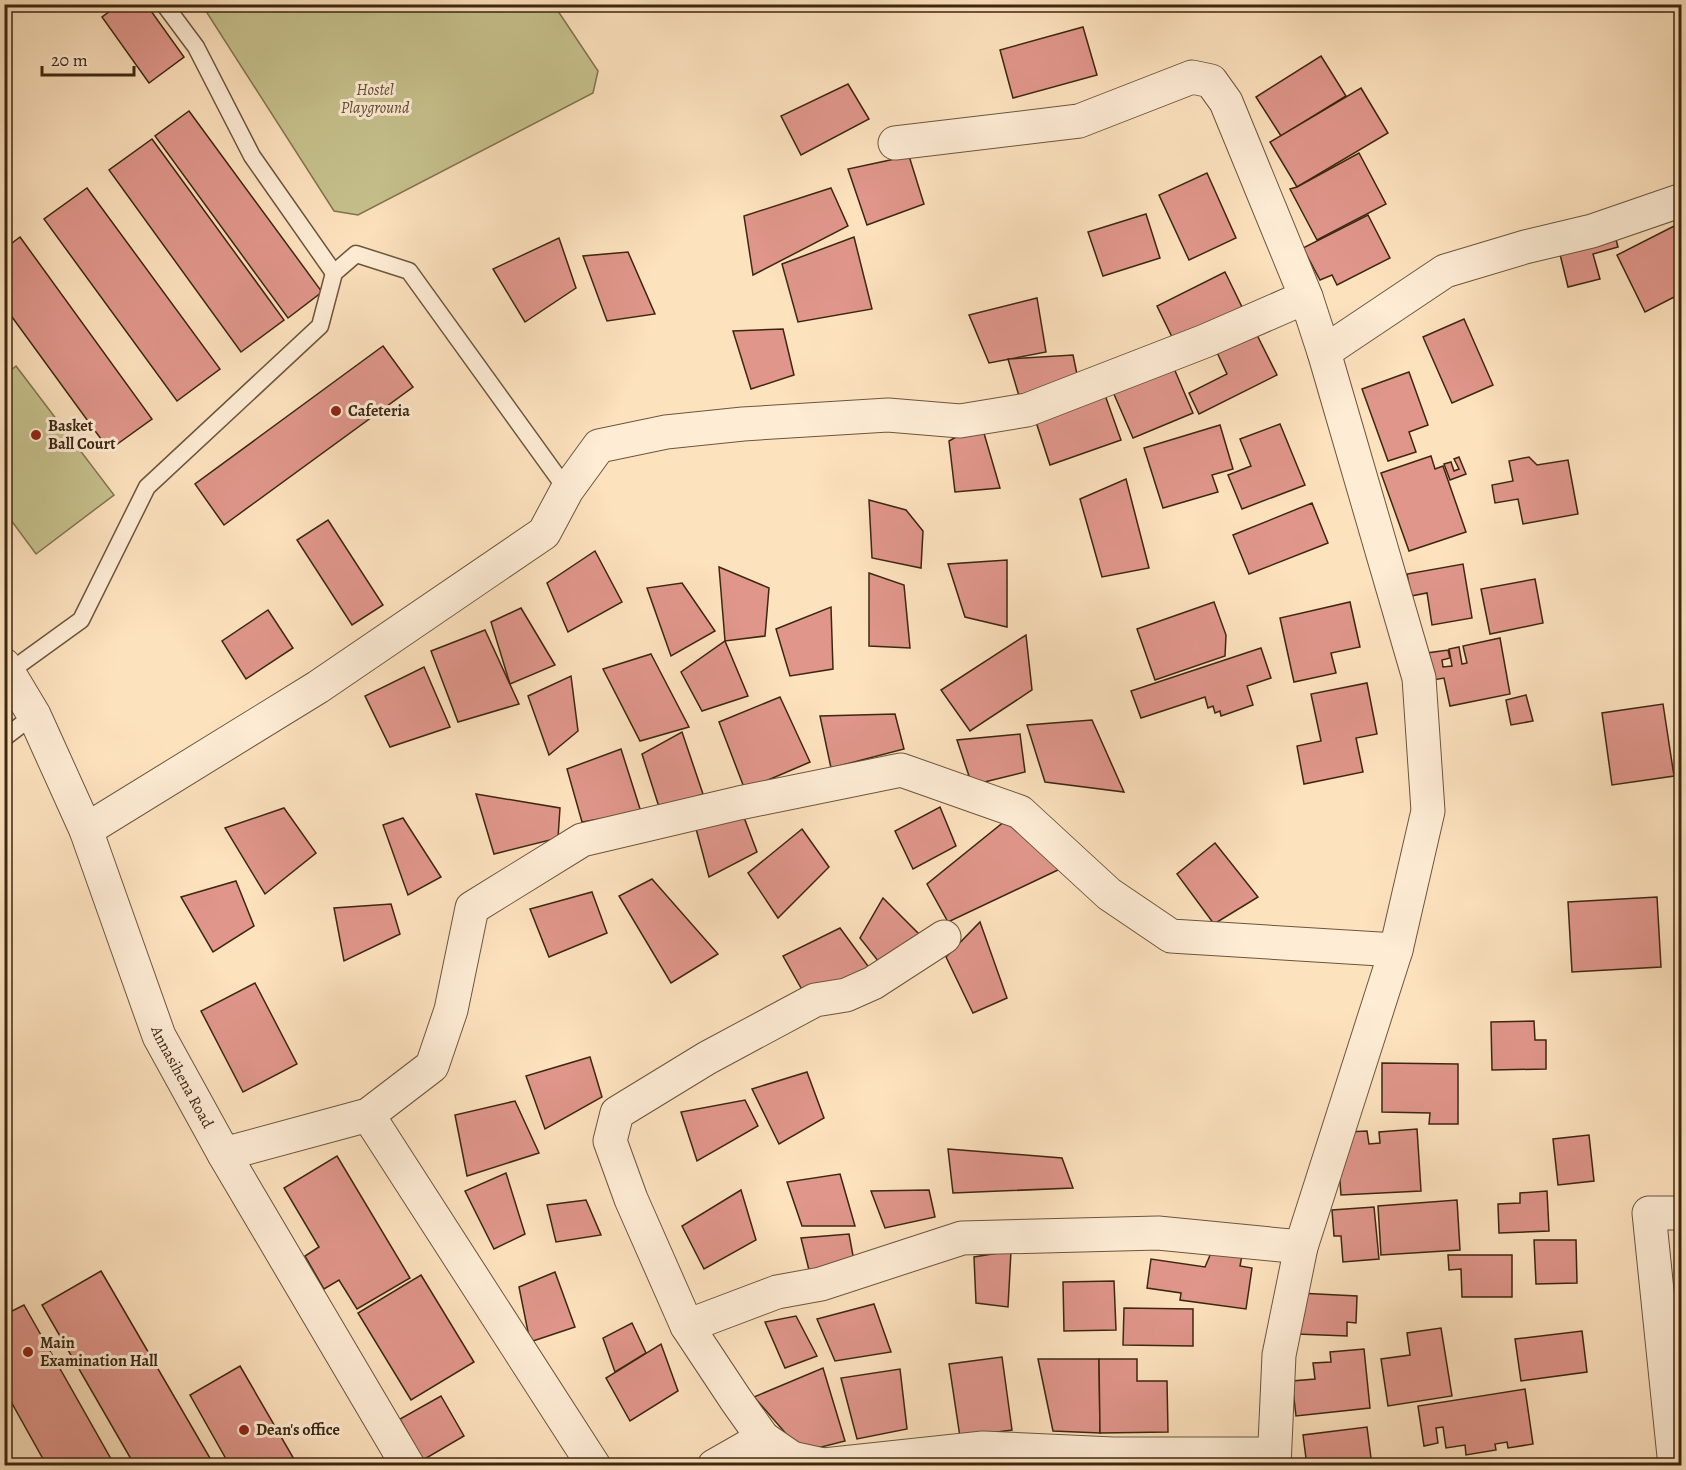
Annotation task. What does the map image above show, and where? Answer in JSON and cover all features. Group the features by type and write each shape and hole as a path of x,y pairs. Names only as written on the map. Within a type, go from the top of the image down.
{"street":[{"path":"895,143 1079,121 1192,77 1211,81 1226,102 1305,297 1324,352 1419,678 1428,811 1396,950 1301,1247 1280,1355 1274,1460 983,1448 824,1466 792,1458 763,1438 687,1326 631,1199 610,1141 617,1113 707,1058 815,1000 846,995 873,983 944,937"},
{"path":"1324,352 1445,271 1525,247 1592,231 1682,200"},
{"path":"86,830 318,687 544,533 567,490 599,446 666,432 743,424 888,415 960,421 1027,410 1205,341 1305,297"},
{"name":"Annasihena Road","path":"7,669 34,715 86,830 159,1036 224,1154 408,1466"},
{"path":"224,1154 368,1115 432,1066 451,1010 472,908 582,840 739,803 901,770 1020,812 1109,894 1171,936 1396,950"},
{"path":"368,1115 594,1466"},
{"path":"1675,1466 1673,1357 1648,1213 1682,1213"},
{"path":"687,1326 777,1292 821,1284 962,1238 1158,1233 1301,1247"},
{"path":"714,1466 763,1438"}],"lane":[{"path":"164,4 196,47 252,156 334,273"},
{"path":"7,669 81,620 147,487 320,326 334,273 356,254 409,271 567,490"},
{"path":"4,738 34,715"}],"green space":[{"name":"Hostel Playground","path":"202,5 554,5 598,71 593,93 358,215 334,211"},
{"name":"Basket Ball Court","path":"16,366 114,495 36,554 5,512 5,375"}],"building":[{"path":"120,4 146,4 184,57 149,83 102,17"},
{"path":"1083,27 1097,75 1013,98 1000,50"},
{"path":"1321,56 1346,96 1281,136 1256,97"},
{"path":"848,84 869,119 801,155 781,116"},
{"path":"1361,88 1388,133 1297,187 1270,142"},
{"path":"189,111 322,292 288,318 155,136"},
{"path":"152,139 284,320 241,352 109,170"},
{"path":"1359,153 1386,204 1317,240 1290,189"},
{"path":"909,156 924,204 867,225 848,169"},
{"path":"1207,173 1236,238 1189,260 1159,195"},
{"path":"87,188 220,369 177,401 44,219"},
{"path":"831,188 848,226 753,275 744,216"},
{"path":"1146,214 1160,258 1103,276 1088,232"},
{"path":"1368,215 1390,258 1337,285 1332,275 1320,280 1303,248"},
{"path":"1682,222 1682,293 1645,312 1617,255"},
{"path":"1613,228 1618,247 1593,254 1600,279 1568,287 1557,242"},
{"path":"20,237 152,419 109,450 4,306 4,249"},
{"path":"854,237 872,309 798,322 782,264"},
{"path":"559,238 576,288 525,322 493,269"},
{"path":"628,252 655,314 607,321 583,256"},
{"path":"1225,272 1242,307 1174,341 1157,306"},
{"path":"1037,298 1046,352 989,363 969,315"},
{"path":"1464,319 1493,385 1452,403 1423,337"},
{"path":"1253,327 1277,375 1199,414 1189,393 1227,374 1214,346"},
{"path":"783,329 794,375 751,389 733,331"},
{"path":"383,346 413,387 224,525 195,484"},
{"path":"1073,355 1079,384 1019,396 1008,359"},
{"path":"1173,366 1193,413 1133,438 1113,392"},
{"path":"1409,372 1428,425 1409,432 1416,452 1388,461 1362,389"},
{"path":"1105,395 1121,440 1050,465 1035,419"},
{"path":"981,423 1000,488 955,492 949,441"},
{"path":"1280,424 1305,485 1242,509 1228,475 1251,466 1240,439"},
{"path":"1220,425 1233,469 1212,475 1218,492 1163,508 1144,448"},
{"path":"1431,456 1435,469 1443,466 1466,532 1409,551 1381,473"},
{"path":"1459,457 1466,474 1450,480 1444,464 1451,462 1454,471 1459,469 1454,459"},
{"path":"1529,457 1537,465 1568,460 1578,514 1523,524 1518,499 1495,503 1492,485 1513,481 1509,461"},
{"path":"1126,479 1149,568 1102,577 1080,499"},
{"path":"869,500 906,510 923,531 921,568 872,558"},
{"path":"1312,503 1328,543 1249,574 1233,535"},
{"path":"328,520 383,605 352,625 297,540"},
{"path":"595,551 622,602 568,632 547,583"},
{"path":"1007,560 1007,627 965,617 948,564"},
{"path":"1463,564 1472,618 1432,625 1427,593 1411,596 1407,574"},
{"path":"719,567 769,588 765,636 725,641"},
{"path":"869,573 904,585 910,648 869,646"},
{"path":"1535,579 1543,623 1490,634 1481,589"},
{"path":"682,583 715,631 671,656 647,588"},
{"path":"1214,602 1226,635 1225,656 1155,680 1137,629"},
{"path":"1350,602 1360,647 1331,653 1336,673 1294,682 1280,618"},
{"path":"831,607 833,669 790,676 776,629"},
{"path":"521,608 555,665 510,684 491,622"},
{"path":"268,610 293,648 246,679 222,641"},
{"path":"485,630 519,704 458,722 431,651"},
{"path":"1026,635 1032,690 970,731 941,690"},
{"path":"1500,638 1510,694 1450,706 1444,678 1433,680 1427,653 1448,650 1450,658 1442,660 1443,667 1452,666 1449,649 1459,647 1462,664 1467,663 1463,646"},
{"path":"725,641 748,696 702,711 681,672"},
{"path":"1261,648 1271,678 1247,686 1253,705 1221,716 1220,711 1215,713 1213,706 1208,708 1205,697 1141,718 1131,691"},
{"path":"651,654 689,727 640,741 603,669"},
{"path":"424,667 450,727 390,747 365,696"},
{"path":"571,676 578,731 549,755 528,696"},
{"path":"1367,683 1377,734 1356,738 1363,772 1304,784 1297,746 1321,741 1311,694"},
{"path":"1526,695 1533,721 1511,725 1506,700"},
{"path":"780,697 810,762 745,790 719,722"},
{"path":"1663,704 1674,776 1612,785 1602,713"},
{"path":"895,714 904,749 831,768 820,716"},
{"path":"1092,720 1124,792 1045,782 1027,725"},
{"path":"682,732 703,794 660,810 642,754"},
{"path":"1020,734 1025,772 972,785 957,740"},
{"path":"621,749 641,812 582,822 567,769"},
{"path":"476,794 560,808 558,838 494,854"},
{"path":"940,807 956,846 913,869 895,831"},
{"path":"284,808 316,853 265,894 225,828"},
{"path":"742,812 757,852 709,877 695,825"},
{"path":"403,818 441,877 408,895 383,825"},
{"path":"1005,821 1060,869 948,922 927,884"},
{"path":"802,829 829,867 778,918 748,873"},
{"path":"1215,843 1258,897 1214,924 1177,874"},
{"path":"652,879 718,954 671,983 619,896"},
{"path":"236,881 254,926 213,952 181,897"},
{"path":"592,892 607,933 549,957 530,909"},
{"path":"1657,897 1661,967 1572,972 1568,902"},
{"path":"883,898 922,937 886,971 860,938"},
{"path":"391,904 400,934 344,961 334,908"},
{"path":"980,922 1007,998 973,1013 946,957"},
{"path":"840,928 876,977 805,995 783,956"},
{"path":"255,983 297,1064 243,1092 201,1011"},
{"path":"1534,1021 1535,1040 1546,1040 1546,1069 1492,1070 1491,1022"},
{"path":"590,1057 602,1097 545,1129 526,1076"},
{"path":"1382,1063 1458,1064 1458,1124 1429,1124 1430,1113 1382,1112"},
{"path":"807,1072 824,1118 779,1144 752,1089"},
{"path":"745,1100 758,1126 697,1161 681,1112"},
{"path":"515,1101 539,1153 467,1176 455,1115"},
{"path":"1417,1129 1421,1191 1341,1195 1337,1141 1347,1132 1367,1131 1369,1144 1380,1143 1379,1132"},
{"path":"1589,1135 1594,1181 1558,1185 1553,1139"},
{"path":"948,1149 1062,1158 1073,1188 953,1193"},
{"path":"337,1156 410,1278 357,1309 339,1280 324,1289 305,1256 319,1247 284,1188"},
{"path":"506,1173 525,1234 494,1249 465,1191"},
{"path":"840,1174 855,1226 802,1226 787,1182"},
{"path":"741,1190 756,1240 704,1269 682,1226"},
{"path":"929,1190 935,1217 885,1228 871,1191"},
{"path":"1547,1191 1549,1231 1499,1233 1498,1204 1520,1203 1520,1193"},
{"path":"586,1200 601,1235 556,1242 547,1205"},
{"path":"1457,1200 1460,1250 1381,1255 1378,1206"},
{"path":"1374,1207 1379,1259 1343,1262 1341,1236 1334,1236 1332,1210"},
{"path":"849,1234 854,1261 809,1270 801,1238"},
{"path":"1534,1240 1576,1240 1577,1283 1536,1284"},
{"path":"1214,1246 1243,1250 1240,1266 1252,1268 1246,1309 1180,1300 1181,1293 1147,1288 1151,1259 1205,1267"},
{"path":"1011,1251 1008,1307 976,1303 974,1257"},
{"path":"1448,1255 1512,1255 1512,1297 1462,1297 1461,1269 1449,1270"},
{"path":"101,1271 214,1465 135,1466 42,1305"},
{"path":"555,1272 575,1327 530,1342 519,1287"},
{"path":"421,1275 474,1362 411,1400 358,1313"},
{"path":"1114,1281 1116,1330 1064,1331 1063,1282"},
{"path":"1298,1293 1357,1296 1356,1323 1347,1322 1347,1336 1297,1334"},
{"path":"874,1304 891,1352 835,1361 817,1319"},
{"name":"Main Examination Hall","path":"24,1305 111,1459 98,1466 47,1466 4,1389 4,1315"},
{"path":"1124,1308 1193,1309 1193,1346 1123,1345"},
{"path":"796,1316 817,1356 785,1368 765,1322"},
{"path":"632,1323 646,1353 615,1372 603,1338"},
{"path":"1441,1328 1452,1396 1388,1406 1381,1359 1410,1355 1407,1333"},
{"path":"1582,1331 1587,1372 1521,1381 1515,1339"},
{"path":"661,1344 678,1391 630,1421 606,1378"},
{"path":"1364,1349 1370,1408 1296,1416 1292,1381 1315,1379 1313,1363 1331,1362 1330,1352"},
{"path":"1002,1357 1012,1430 960,1437 949,1364"},
{"path":"1038,1359 1099,1359 1100,1433 1053,1431"},
{"path":"1099,1359 1137,1359 1137,1381 1167,1381 1168,1432 1100,1433"},
{"name":"Dean's office","path":"240,1366 298,1466 230,1466 190,1395"},
{"path":"823,1368 845,1441 802,1452 754,1397"},
{"path":"900,1369 907,1429 857,1439 841,1378"},
{"path":"1525,1389 1533,1444 1508,1448 1507,1442 1495,1444 1496,1450 1466,1455 1465,1445 1446,1448 1443,1427 1436,1428 1438,1443 1424,1446 1418,1406"},
{"path":"441,1396 464,1436 423,1460 400,1419"},
{"path":"1367,1427 1372,1466 1307,1466 1303,1435"}],"place":[{"name":"Cafeteria","path":"336,411"},
{"name":"Basket Ball Court","path":"36,435"},
{"name":"Main Examination Hall","path":"28,1352"},
{"name":"Dean's office","path":"244,1430"}]}
